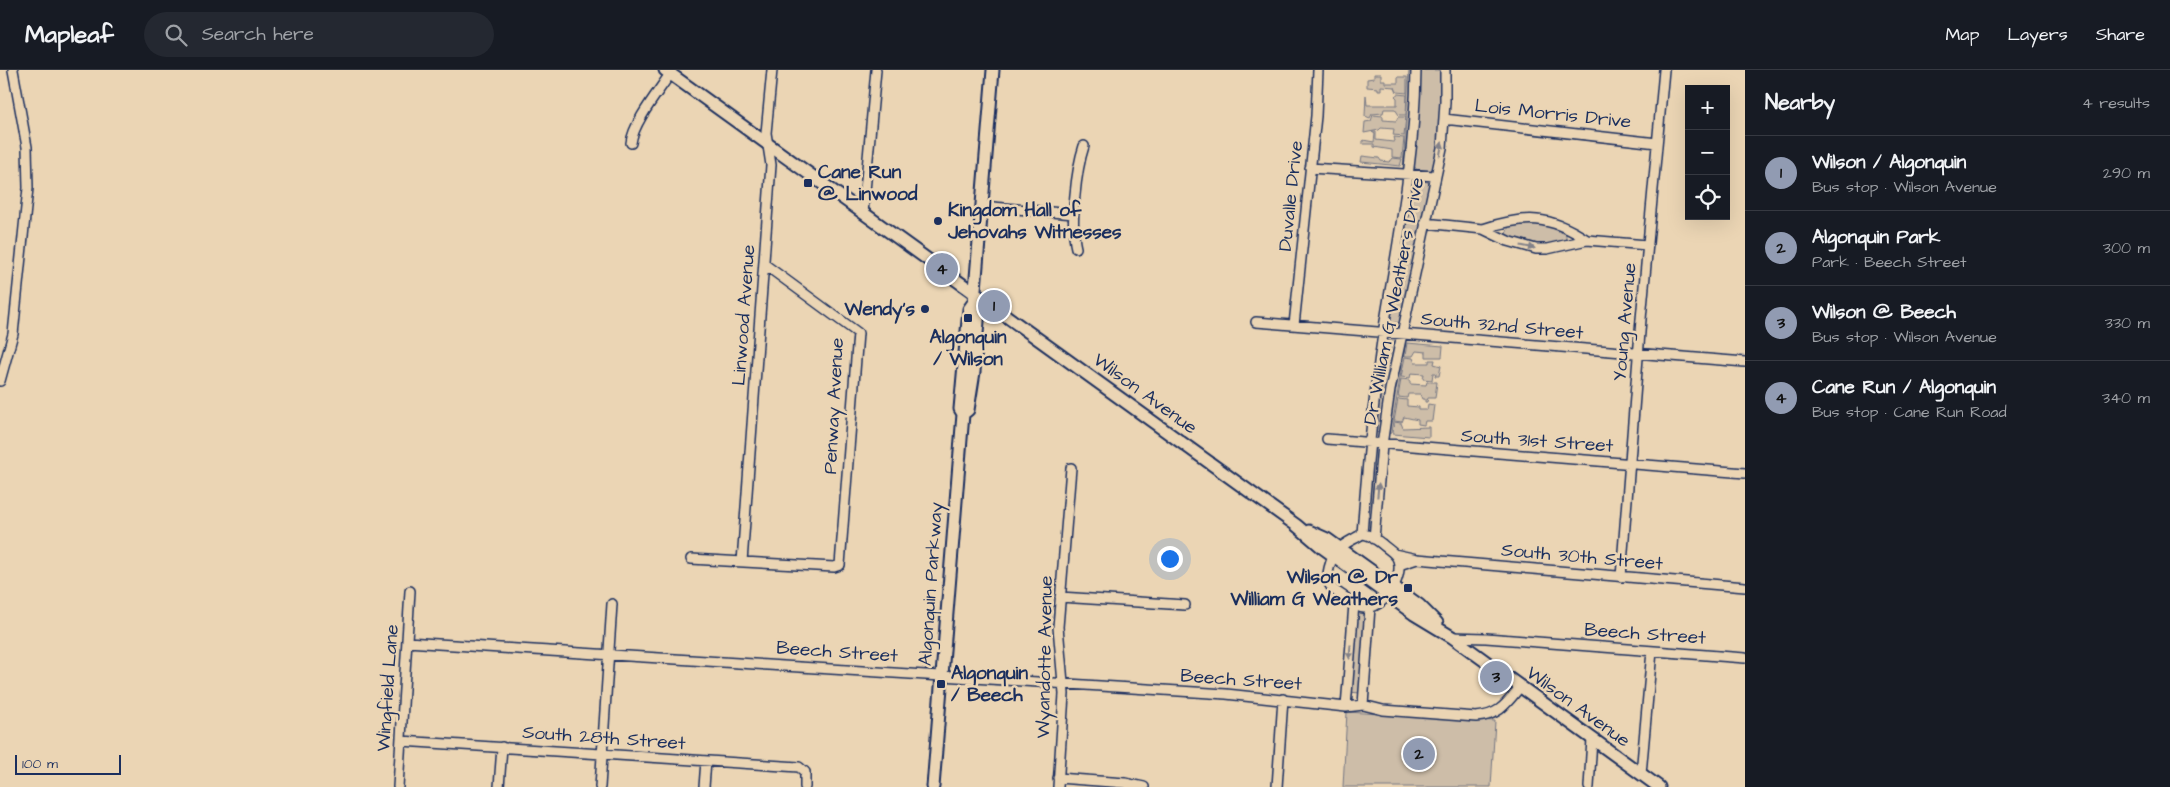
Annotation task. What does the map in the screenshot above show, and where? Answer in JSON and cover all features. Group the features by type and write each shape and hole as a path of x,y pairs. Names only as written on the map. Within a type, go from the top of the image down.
{"main road":[{"name":"Algonquin Parkway","path":"933,787 963,414 960,409 968,308 974,297 993,70"},
{"name":"Wilson Avenue","path":"669,71 974,297 1391,591 1414,614 1452,638 1659,787"}],"street":[{"path":"0,381 14,327 28,188 28,148 13,70"},
{"name":"Linwood Avenue","path":"742,562 771,165 766,132 772,70"},
{"path":"863,213 876,70"},
{"name":"Duvalle Drive","path":"1294,325 1316,116 1318,70"},
{"name":"Dr William G Weathers Drive","path":"1362,534 1369,444 1383,332 1410,174 1416,70"},
{"name":"Dr William G Weathers Drive","path":"1374,538 1382,445 1401,334 1442,148 1445,70"},
{"name":"Young Avenue","path":"1621,577 1638,353 1664,70"},
{"path":"631,143 642,118 669,71"},
{"name":"Lois Morris Drive","path":"1444,119 1657,143"},
{"path":"1076,248 1073,229 1074,214 1079,166 1084,146"},
{"path":"1310,168 1435,176"},
{"path":"982,206 1074,214"},
{"path":"1483,229 1514,220 1538,219 1563,226 1587,240"},
{"path":"1426,223 1483,229 1508,241 1536,249 1554,248 1587,240 1648,245"},
{"name":"Penway Avenue","path":"742,562 834,567 840,565 858,334 764,264"},
{"name":"South 32nd Street","path":"1256,322 1745,362"},
{"name":"South 31st Street","path":"1327,440 1745,474"},
{"name":"Wyandotte Avenue","path":"1058,783 1064,694 1058,632 1071,468"},
{"path":"1362,534 1374,538 1394,554 1399,565 1397,581 1391,591 1370,607 1362,608 1332,588 1329,583 1328,571 1336,552 1362,534"},
{"name":"South 30th Street","path":"1394,554 1417,559 1745,587"},
{"path":"691,559 742,562"},
{"name":"South 30th Street","path":"1399,565 1417,559"},
{"name":"Wingfield Lane","path":"398,787 410,591"},
{"path":"1060,597 1186,605"},
{"path":"600,787 612,604"},
{"path":"1346,707 1354,604"},
{"path":"1363,705 1370,607"},
{"name":"Beech Street","path":"1452,638 1486,638 1745,658"},
{"name":"Beech Street","path":"407,642 1283,699 1346,707 1363,705 1384,710 1486,716 1496,713 1520,687"},
{"path":"1641,774 1652,651"},
{"path":"1277,787 1283,699"},
{"path":"1589,787 1592,739"},
{"name":"South 28th Street","path":"401,741 799,767 806,774 805,787"},
{"path":"499,787 502,747"},
{"path":"704,787 706,761"},
{"path":"1058,783 1124,783 1144,787"}],"shaded area":[{"path":"1409,70 1412,70 1406,166 1403,169"},
{"path":"1419,70 1441,70 1438,144 1434,168 1429,172 1418,171 1414,166"},
{"path":"1374,74 1381,74 1381,80 1385,80 1385,83 1398,83 1398,77 1407,77 1407,93 1397,92 1395,87 1381,86 1381,90 1378,90 1378,88 1367,87 1367,79 1374,78"},
{"path":"1397,94 1407,95 1406,115 1399,115 1395,109 1384,109 1383,113 1372,114 1370,118 1365,116 1366,95 1367,105 1397,105 1397,98 1395,96"},
{"path":"1373,115 1383,116 1383,120 1396,121 1398,117 1406,117 1404,136 1393,135 1394,129 1381,128 1364,133 1365,122 1371,121"},
{"path":"1372,132 1376,132 1376,140 1393,142 1395,141 1394,137 1404,138 1402,158 1392,157 1392,150 1374,147 1374,144 1363,144 1363,140 1374,142 1375,134"},
{"path":"1362,156 1379,158 1381,161 1389,162 1392,158 1402,159 1400,166 1361,162"},
{"path":"1416,180 1428,182 1430,188 1399,323 1388,322 1412,184"},
{"path":"1519,223 1550,225 1566,232 1566,238 1554,244 1527,244 1506,234 1509,226"},
{"path":"1386,340 1395,342 1380,433 1374,432"},
{"path":"1403,342 1406,342 1391,433 1387,434"},
{"path":"1407,343 1443,346 1442,357 1426,357 1426,352 1416,351 1413,356 1405,356"},
{"path":"1405,357 1413,358 1415,363 1429,363 1429,360 1435,360 1434,364 1441,366 1439,376 1435,376 1436,373 1433,373 1432,380 1423,379 1424,374 1411,373 1410,378 1401,377"},
{"path":"1401,379 1410,380 1410,384 1426,385 1427,382 1437,382 1435,398 1428,398 1427,402 1425,402 1425,399 1422,399 1420,394 1408,394 1407,398 1398,397"},
{"path":"1398,399 1407,400 1407,406 1419,407 1419,410 1427,410 1428,404 1434,405 1432,421 1425,421 1424,425 1418,424 1418,420 1404,417 1402,422 1394,421"},
{"path":"1394,422 1401,423 1403,428 1429,427 1429,437 1393,434"},
{"path":"1355,611 1366,613 1360,693 1349,692"},
{"path":"1347,712 1495,721 1491,787 1343,787"}],"place":[{"name":"Cane Run @ Linwood","path":"808,183"},
{"name":"Kingdom Hall of Jehovahs Witnesses","path":"938,221"},
{"name":"Cane Run / Algonquin","path":"942,269"},
{"name":"Wilson / Algonquin","path":"994,306"},
{"name":"Wendy's","path":"925,309"},
{"name":"Algonquin / Wilson","path":"968,318"},
{"name":"Wilson @ Dr William G Weathers","path":"1408,588"},
{"name":"Wilson @ Beech","path":"1496,677"},
{"name":"Algonquin / Beech","path":"941,684"},
{"name":"Algonquin Park","path":"1419,754"}]}
